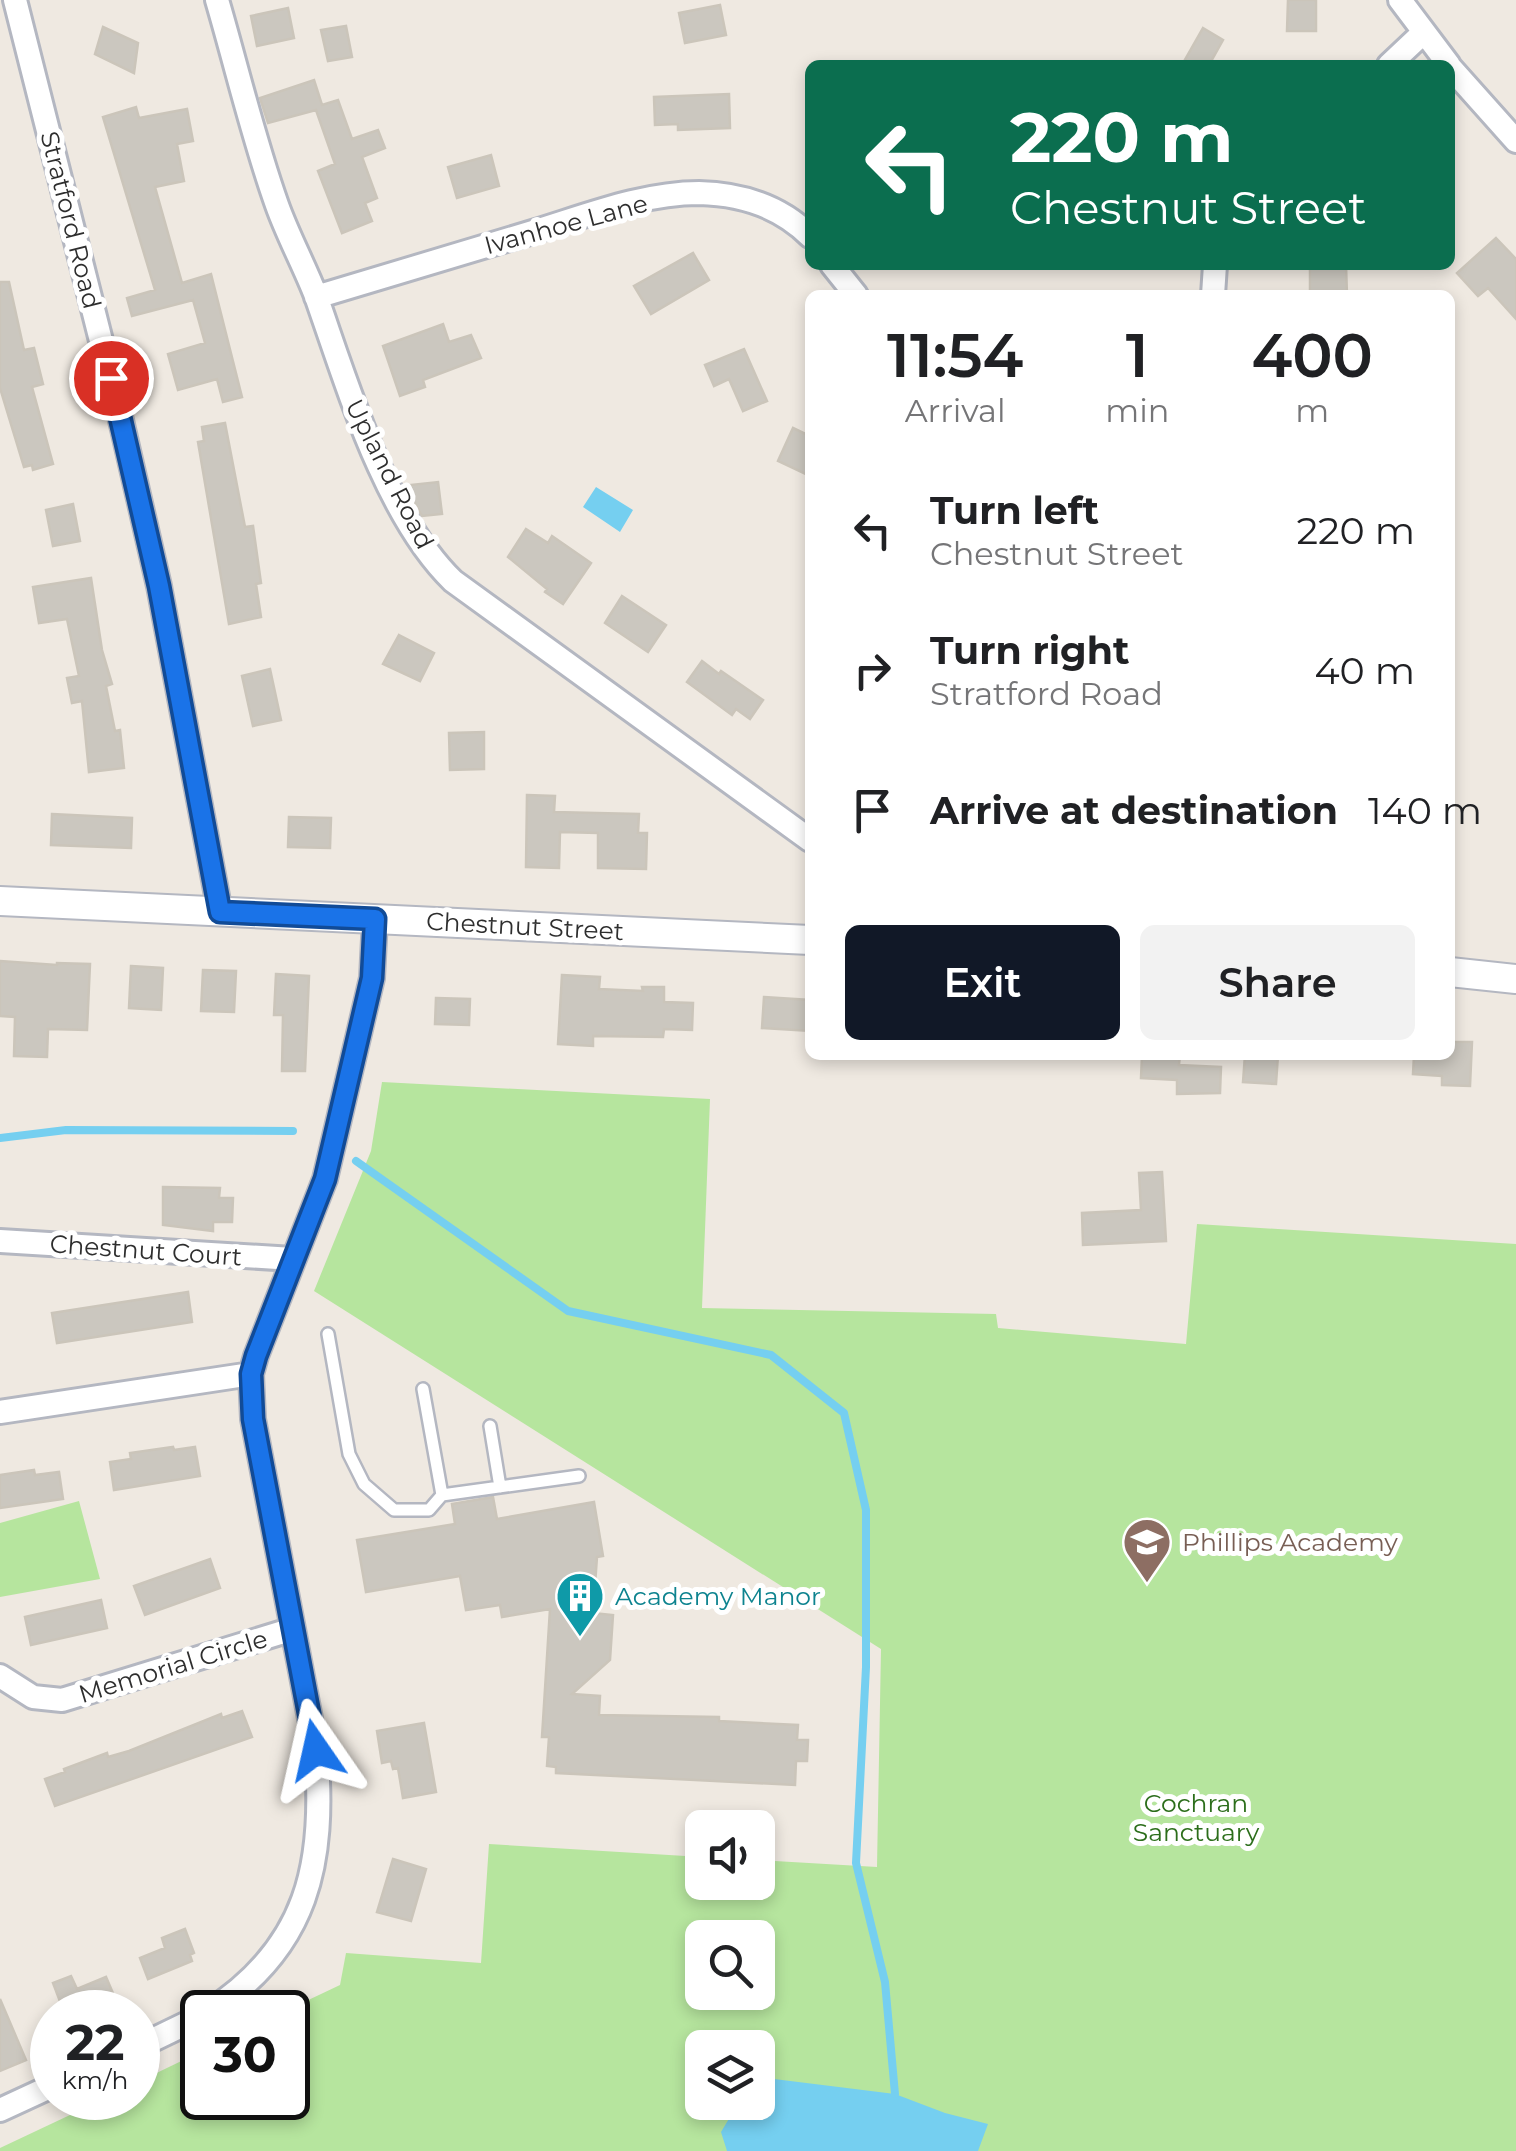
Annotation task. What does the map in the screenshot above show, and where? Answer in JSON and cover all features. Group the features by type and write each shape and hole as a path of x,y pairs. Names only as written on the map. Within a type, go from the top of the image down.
{"street":[{"name":"Stratford Road","path":"15,0 155,569 220,912"},
{"name":"Upland Road","path":"217,0 278,206 316,297 338,366 405,516 437,566 453,582 598,689 805,836"},
{"path":"1400,0 1445,60"},
{"path":"1394,60 1424,32"},
{"path":"1455,73 1516,141"},
{"name":"Ivanhoe Lane","path":"316,297 620,206 672,196 698,194 756,202 790,217 805,231"},
{"path":"836,270 852,290"},
{"name":"Chestnut Street","path":"0,901 805,940"},
{"path":"242,1990 284,1942 306,1892 314,1859 317,1768 253,1419 251,1374 325,1179 372,978 375,919"},
{"path":"1455,973 1516,980"},
{"name":"Chestnut Court","path":"0,1241 293,1259"},
{"path":"0,1412 251,1374"},
{"name":"Memorial Circle","path":"0,1676 33,1697 62,1700 292,1629"},
{"path":"0,2110 30,2096"}],"lane":[{"path":"328,1334 348,1454 364,1484 394,1510 430,1510 442,1495 579,1476"},
{"path":"423,1389 442,1495"},
{"path":"490,1426 500,1487"}],"green space":[{"name":"Cochran Sanctuary","path":"382,1082 710,1099 702,1308 996,1314 998,1328 1186,1344 1197,1224 1516,1244 1516,2151 0,2151 59,2120 160,2120 160,2071 180,2062 180,2120 310,2120 310,1999 340,1985 346,1953 481,1963 489,1844 685,1856 685,1900 775,1900 775,1861 877,1867 881,1649 314,1291 371,1151"},
{"path":"79,1501 100,1579 0,1597 0,1523"}],"water":[{"path":"596,487 633,510 620,532 583,507"},
{"path":"775,2079 895,2094 988,2124 978,2151 727,2151 721,2132 728,2120 775,2120"}],"building":[{"path":"1288,0 1316,0 1316,31 1287,31"},
{"path":"720,5 726,35 685,43 679,13"},
{"path":"288,8 294,38 257,46 251,16"},
{"path":"346,26 352,57 328,61 321,30"},
{"path":"103,27 138,43 134,73 95,54"},
{"path":"1203,28 1223,40 1212,60 1185,60"},
{"path":"314,80 322,105 338,100 352,139 378,130 385,148 362,157 377,198 365,203 372,221 342,233 318,171 335,164 316,110 268,123 260,98"},
{"path":"729,94 730,128 678,130 678,124 655,125 654,97"},
{"path":"136,107 139,118 187,109 193,141 177,144 184,181 155,187 182,283 211,274 242,397 223,402 217,379 178,390 168,354 205,343 193,300 132,316 127,298 155,290 103,117"},
{"path":"491,155 499,186 457,198 448,167"},
{"path":"1496,238 1516,259 1516,319 1488,288 1478,296 1457,273"},
{"path":"693,253 709,280 651,314 634,286"},
{"path":"1310,270 1346,270 1347,290 1310,290"},
{"path":"0,282 9,282 24,350 34,348 43,384 32,387 53,464 33,470 32,465 24,467 0,388"},
{"path":"443,324 449,342 471,335 481,358 423,380 425,387 400,396 383,346"},
{"path":"744,349 767,401 743,411 729,379 714,386 705,365"},
{"path":"225,423 245,527 253,526 261,583 256,584 261,617 229,624 198,442 204,441 202,427"},
{"path":"793,428 805,434 805,474 778,461"},
{"path":"438,482 442,514 422,516 411,497 410,485"},
{"path":"73,504 80,541 53,546 46,510"},
{"path":"526,529 548,543 552,536 591,563 563,604 508,557"},
{"path":"91,578 102,650 112,684 106,686 115,731 120,730 124,768 89,772 82,701 72,703 67,678 79,676 67,619 39,623 33,587"},
{"path":"622,596 666,625 648,652 605,623"},
{"path":"399,635 434,653 420,681 383,664"},
{"path":"702,661 763,700 750,719 736,709 732,715 687,682"},
{"path":"270,669 281,720 253,726 242,676"},
{"path":"484,732 484,769 450,770 449,733"},
{"path":"527,795 555,796 554,812 639,814 638,833 647,833 646,869 598,868 598,833 560,832 559,868 526,867"},
{"path":"52,814 132,818 131,848 51,845"},
{"path":"289,817 331,818 330,848 288,847"},
{"path":"0,961 90,964 87,1030 48,1029 47,1057 14,1056 15,1017 0,1016"},
{"path":"131,966 163,968 161,1010 129,1008"},
{"path":"203,970 236,971 234,1012 201,1011"},
{"path":"276,974 309,976 305,1071 282,1071 283,1015 274,1015"},
{"path":"562,975 600,977 599,989 643,991 642,987 664,987 664,1002 693,1003 692,1030 664,1029 663,1037 593,1036 593,1046 558,1044"},
{"path":"764,997 805,1000 805,1031 762,1028"},
{"path":"436,998 470,999 469,1025 435,1024"},
{"path":"1455,1042 1472,1042 1470,1086 1442,1085 1442,1076 1413,1074 1414,1060 1455,1060"},
{"path":"1142,1060 1180,1060 1179,1065 1221,1067 1220,1093 1177,1094 1177,1080 1141,1078"},
{"path":"1245,1060 1278,1060 1276,1084 1243,1082"},
{"path":"1162,1172 1166,1241 1083,1245 1082,1213 1141,1210 1139,1173"},
{"path":"163,1187 220,1188 219,1198 233,1198 232,1222 213,1222 213,1231 163,1225"},
{"path":"188,1292 192,1322 57,1343 52,1313"},
{"path":"195,1447 200,1476 114,1490 110,1462 131,1459 130,1453"},
{"path":"34,1470 35,1475 59,1472 63,1499 0,1508 0,1475"},
{"name":"Academy Manor","path":"493,1497 497,1519 594,1502 603,1556 597,1557 593,1613 613,1615 610,1660 572,1694 600,1696 599,1715 719,1717 719,1721 798,1725 797,1740 808,1740 807,1761 796,1761 795,1785 556,1773 556,1767 547,1766 549,1737 542,1737 550,1609 502,1617 500,1605 466,1610 460,1576 366,1592 357,1540 455,1524 452,1504"},
{"path":"210,1559 220,1588 145,1615 134,1586"},
{"path":"101,1600 107,1628 31,1645 25,1617"},
{"path":"242,1711 252,1737 55,1806 45,1779 65,1772 64,1769 107,1753 108,1757 129,1751 221,1714 222,1718"},
{"path":"424,1723 436,1792 403,1798 398,1768 393,1769 391,1761 382,1763 377,1731"},
{"path":"393,1859 426,1869 411,1921 377,1912"},
{"path":"185,1929 194,1953 190,1955 192,1961 148,1979 140,1958 165,1948 162,1938"},
{"path":"71,1976 77,1989 106,1977 112,1990 56,1990 53,1983"},
{"path":"0,1999 26,2060 0,2071"}],"waterway":[{"path":"0,1138 66,1130 293,1131"},
{"path":"356,1161 568,1311 771,1355 844,1413 866,1510 866,1667 856,1863 885,1982 895,2094"}],"place":[{"name":"Phillips Academy","path":"1147,1584"},
{"name":"Academy Manor","path":"580,1638"}],"route":[{"path":"111,378 159,586 220,912 375,919 372,978 325,1179 251,1374 253,1419 316,1750"}]}
